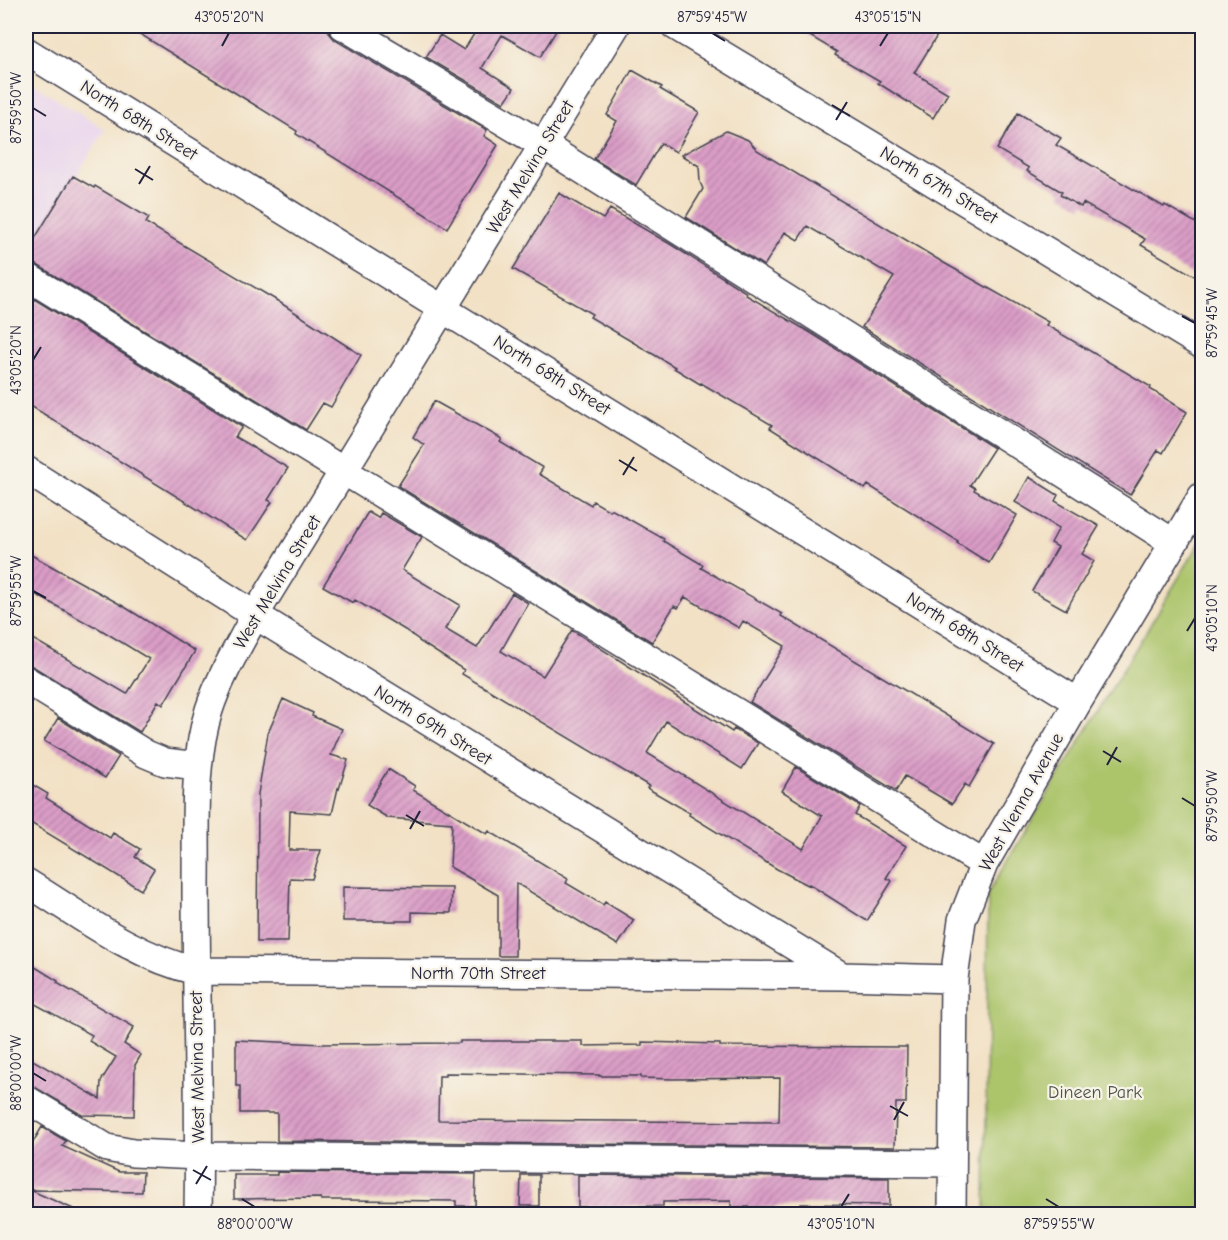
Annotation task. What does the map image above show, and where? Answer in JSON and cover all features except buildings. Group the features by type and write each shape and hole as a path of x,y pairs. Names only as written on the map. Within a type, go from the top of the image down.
{"street":[{"path":"343,26 543,145 1174,543"},
{"name":"West Melvina Street","path":"198,1215 197,766 213,700 220,681 255,615 616,26"},
{"name":"North 67th Street","path":"675,26 1203,345"},
{"name":"North 68th Street","path":"26,51 1078,702"},
{"path":"26,276 984,864"},
{"name":"North 69th Street","path":"26,470 255,615 842,976"},
{"name":"West Vienna Avenue","path":"952,1215 954,979 963,920 984,864 1078,702 1203,496"},
{"path":"26,680 146,754 165,762 197,766"},
{"name":"North 70th Street","path":"26,882 141,953 196,971 842,976 954,979"},
{"path":"26,1099 107,1148 133,1153 199,1156 952,1163"}],"shaded area":[{"path":"26,80 105,130 27,256 26,256"}],"green space":[{"name":"Dineen Park","path":"1202,539 1202,1214 985,1214 988,893"}]}
